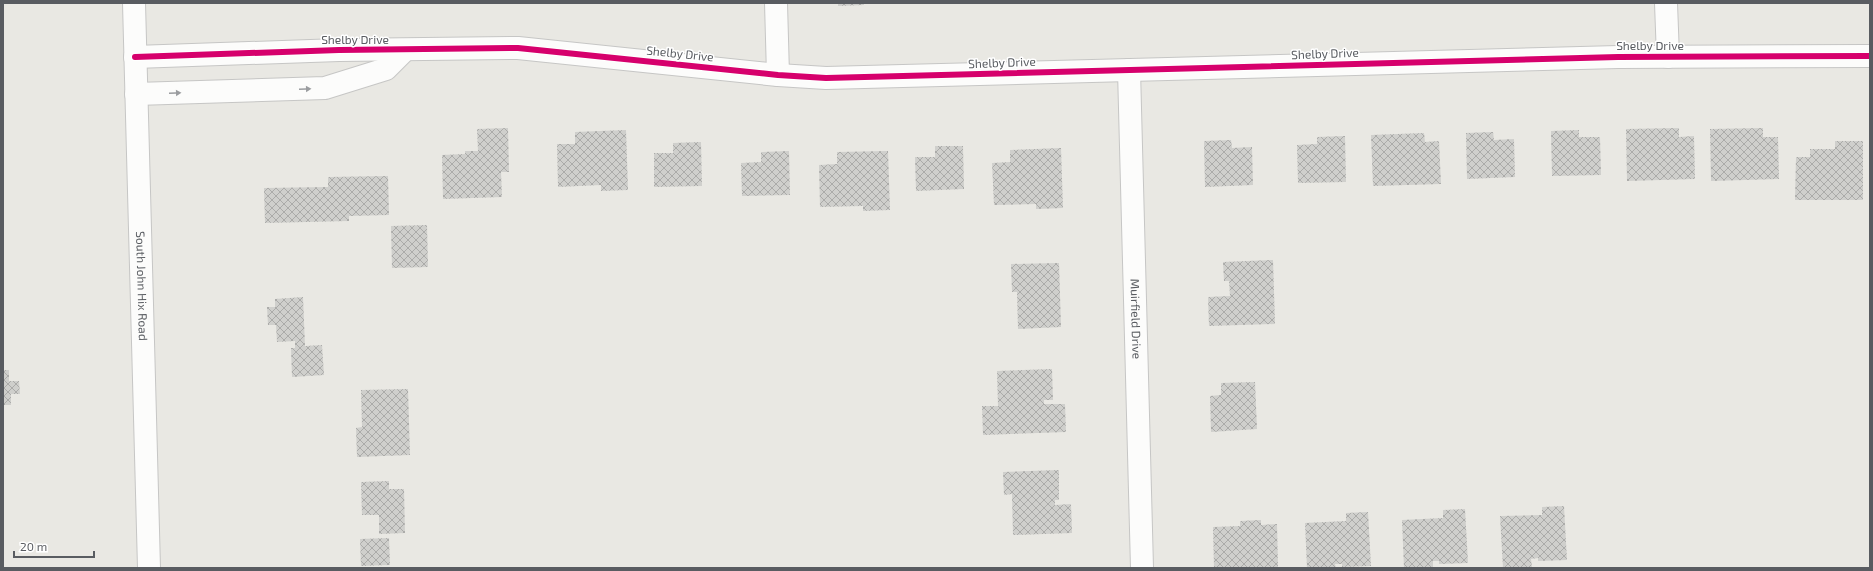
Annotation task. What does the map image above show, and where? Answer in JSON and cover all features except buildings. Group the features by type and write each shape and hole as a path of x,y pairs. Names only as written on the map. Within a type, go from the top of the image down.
{"street":[{"name":"South John Hix Road","path":"134,3 149,568"},
{"path":"776,3 778,75"},
{"path":"1666,3 1668,57"},
{"name":"Shelby Drive","path":"135,57 339,50 404,51 518,48 778,75 826,78 1618,57 1870,56"},
{"name":"Shelby Drive","path":"136,94 325,88 386,69 404,51"},
{"name":"Muirfield Drive","path":"1129,70 1142,568"}],"cycle path":[{"path":"135,57 339,50 518,48 778,75 826,78 1618,57 1870,56"}]}
